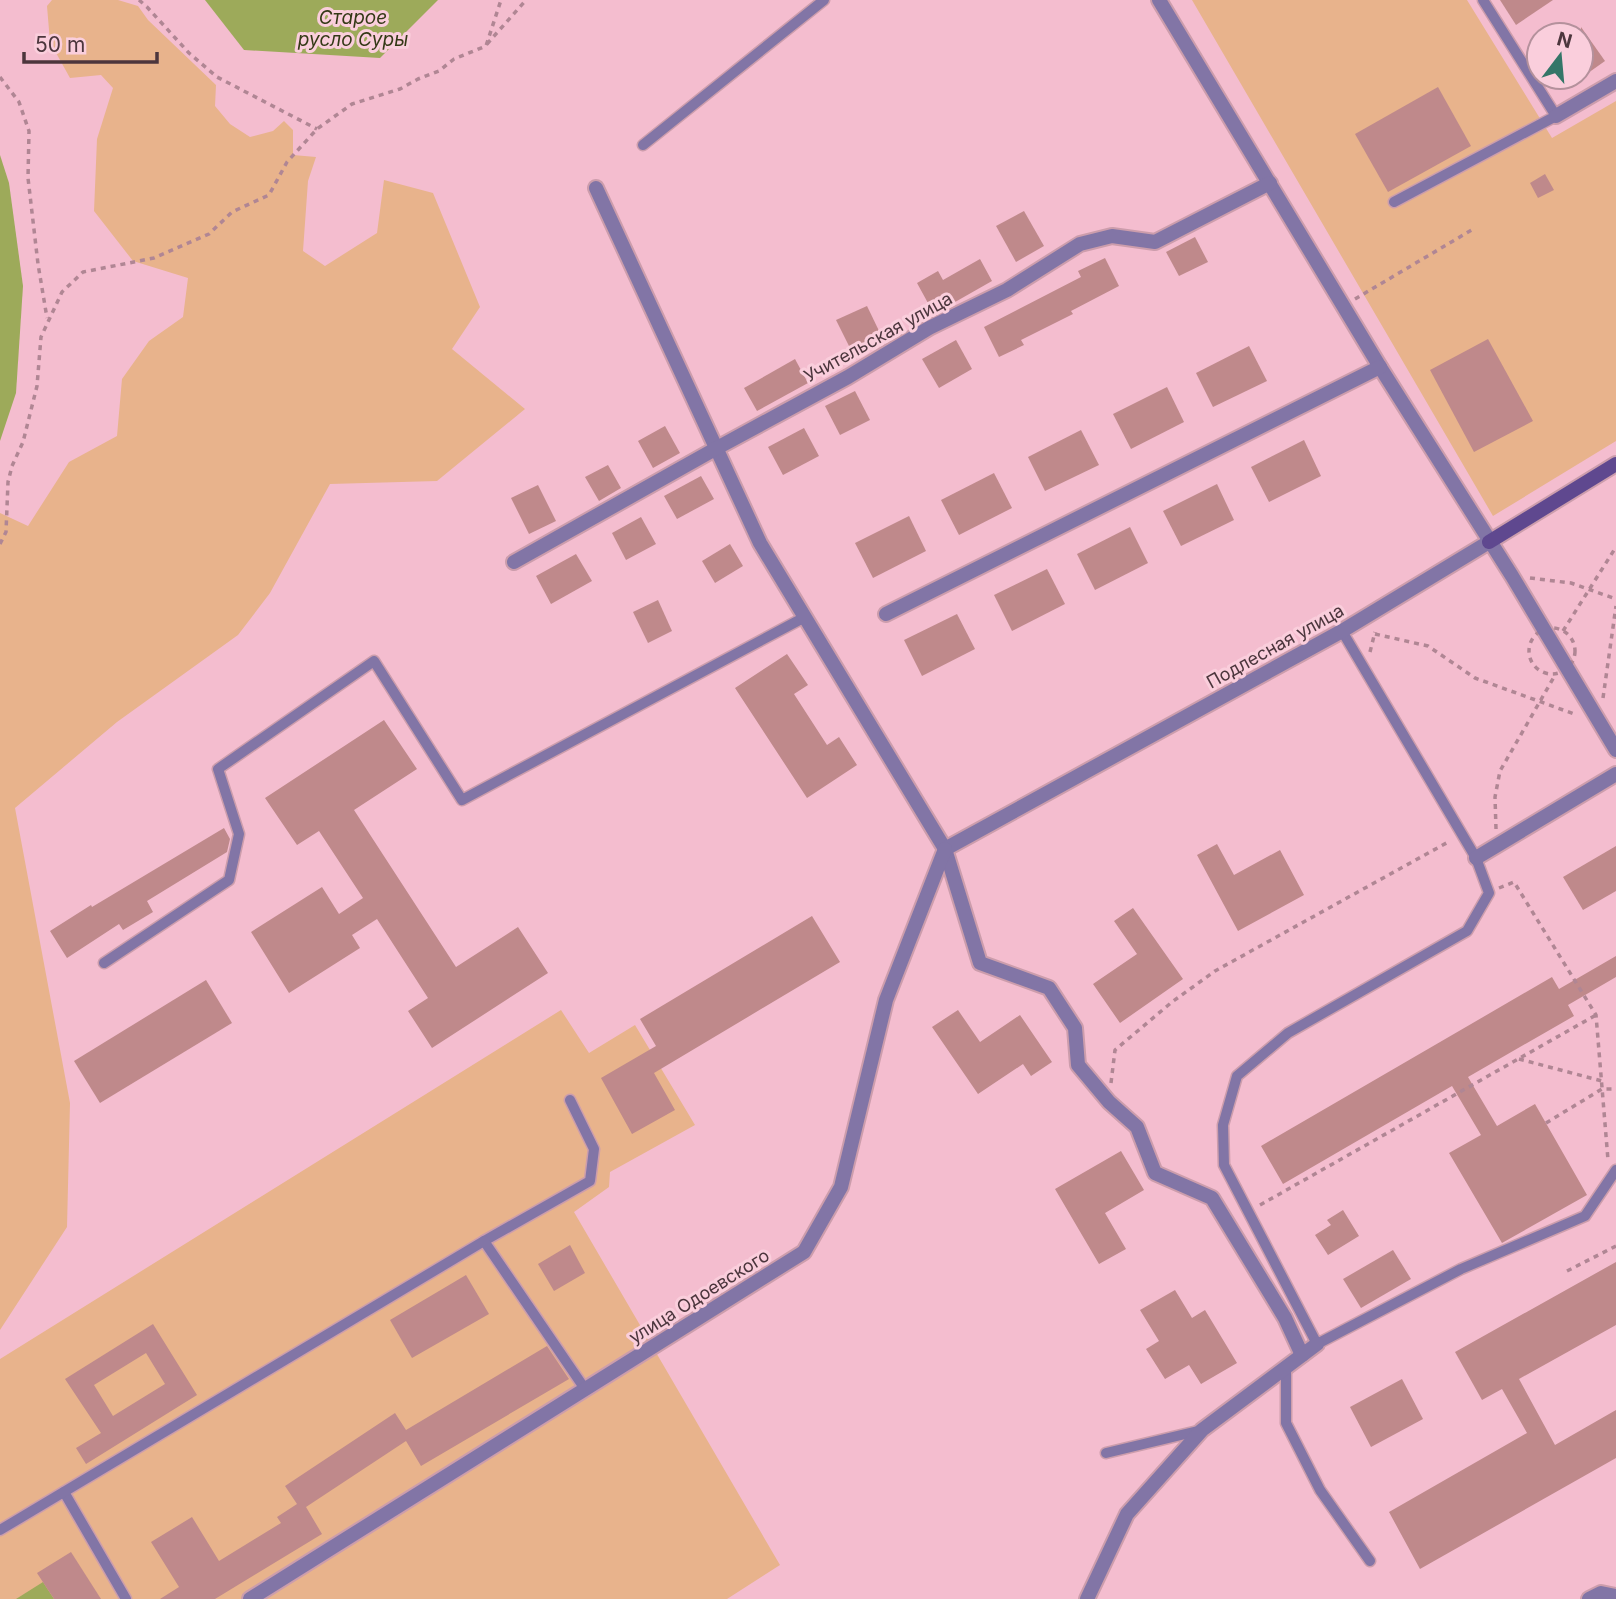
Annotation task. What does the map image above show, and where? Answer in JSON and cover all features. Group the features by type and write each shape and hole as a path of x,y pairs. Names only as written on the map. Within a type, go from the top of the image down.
{"street":[{"path":"1159,0 1380,367 1512,576 1616,750"},
{"path":"1556,116 1616,81"},
{"name":"Учительская улица","path":"514,562 848,377 929,328 1007,290 1080,244 1112,236 1155,242 1270,183"},
{"path":"596,188 760,543 945,849 980,963 1049,988 1075,1028 1078,1065 1109,1102 1137,1128 1155,1173 1212,1198 1285,1318 1302,1355"},
{"path":"886,614 1380,367"},
{"name":"Подлесная улица","path":"945,849 1342,631 1616,464"},
{"path":"1476,858 1616,774"},
{"name":"улица Одоевского","path":"250,1599 585,1389 654,1349 804,1252 841,1186 886,1000 945,849"},
{"path":"1087,1599 1127,1514 1202,1430 1317,1344"},
{"path":"1590,1599 1601,1593 1615,1596"}],"lane":[{"path":"643,145 824,0"},
{"path":"1394,202 1556,116 1483,0"},
{"path":"104,963 229,880 239,834 218,769 374,660 462,800 805,617"},
{"path":"1342,631 1476,858 1489,893 1467,931 1288,1033 1237,1076 1223,1125 1224,1165 1317,1344 1461,1269 1585,1216 1613,1174"},
{"path":"0,1530 484,1241 590,1181 594,1149 570,1100"},
{"path":"484,1241 585,1389"},
{"path":"1286,1367 1286,1423 1320,1490 1370,1561"},
{"path":"1106,1453 1202,1430"},
{"path":"64,1492 126,1599"}],"path":[{"path":"139,0 189,54 217,77 317,129"},
{"path":"486,46 501,0"},
{"path":"0,544 6,532 8,482 23,442 37,386 41,337 62,292 83,272 154,258 209,234 232,212 269,195 287,162 317,129 352,104 400,89 439,71 454,59 486,46 526,0"},
{"path":"0,77 19,102 29,131 28,178 47,320"},
{"path":"1344,305 1475,228"},
{"path":"1563,632 1616,547"},
{"path":"1512,576 1571,583 1616,599"},
{"path":"1375,634 1428,646 1475,678 1600,723 1616,606"},
{"path":"1498,845 1495,797 1500,771 1556,674"},
{"path":"1109,1102 1115,1050 1172,1002 1215,971 1461,835"},
{"path":"1489,893 1514,882 1596,1015 1613,1174"},
{"path":"1248,1211 1596,1015"},
{"path":"1517,1059 1602,1081"},
{"path":"1546,1123 1602,1089 1616,1089"},
{"path":"1567,1271 1616,1246"}],"shaded area":[{"path":"52,0 118,0 138,6 148,20 216,85 215,106 230,124 250,137 273,131 284,121 293,130 293,155 316,157 308,181 303,251 325,266 377,233 384,180 433,193 480,307 452,349 525,409 437,481 330,484 270,593 238,635 117,722 15,808 70,1103 67,1227 0,1330 0,513 28,526 69,462 117,436 122,379 149,341 183,317 188,278 133,261 94,211 97,139 113,88 101,75 70,78 50,42 47,6"},
{"path":"1192,0 1467,0 1552,138 1616,101 1616,441 1493,516"},
{"path":"561,1010 589,1053 635,1025 695,1125 610,1172 609,1187 574,1212 780,1565 727,1599 0,1599 0,1359"}],"water":[{"name":"Старое русло Суры","path":"205,0 438,0 380,58 244,50"},
{"path":"0,155 9,183 23,286 16,393 0,441"},
{"path":"43,1582 54,1599 16,1599"}],"building":[{"path":"1500,0 1553,0 1516,25"},
{"path":"1595,47 1605,61 1595,68"},
{"path":"1438,87 1471,146 1388,192 1355,134"},
{"path":"1545,174 1554,190 1538,198 1530,183"},
{"path":"1024,211 1044,246 1016,262 996,226"},
{"path":"1195,237 1208,262 1179,276 1166,252"},
{"path":"1105,258 1119,286 1071,311 1073,314 1021,340 1024,345 999,357 984,327 1081,277 1078,271"},
{"path":"980,259 992,281 934,314 917,283 938,271 943,280"},
{"path":"867,306 881,335 851,350 836,320"},
{"path":"1488,339 1533,421 1474,452 1430,370"},
{"path":"956,340 972,369 939,388 922,359"},
{"path":"1249,346 1267,381 1213,407 1196,373"},
{"path":"795,359 808,383 757,411 744,388"},
{"path":"1167,387 1184,422 1131,449 1113,414"},
{"path":"855,391 870,420 840,435 825,406"},
{"path":"665,426 680,453 653,468 638,441"},
{"path":"804,428 819,456 783,475 768,447"},
{"path":"1081,430 1099,465 1045,491 1028,457"},
{"path":"1304,440 1321,476 1269,502 1251,467"},
{"path":"608,465 621,488 599,501 585,477"},
{"path":"994,473 1012,508 959,535 941,500"},
{"path":"701,476 714,499 677,519 664,496"},
{"path":"1217,484 1234,520 1181,546 1163,511"},
{"path":"538,485 556,521 529,534 511,498"},
{"path":"909,516 926,551 873,578 855,543"},
{"path":"641,517 656,544 626,560 612,533"},
{"path":"1130,527 1148,563 1095,590 1077,554"},
{"path":"730,544 743,566 715,583 702,561"},
{"path":"576,554 592,581 551,604 536,576"},
{"path":"1047,569 1065,604 1012,631 994,595"},
{"path":"658,600 672,631 648,643 633,612"},
{"path":"957,614 975,649 922,676 904,640"},
{"path":"787,654 808,685 794,694 827,745 839,737 857,765 807,798 735,688"},
{"path":"384,720 417,769 354,810 456,967 518,927 548,973 432,1048 408,1011 428,998 377,919 352,935 360,948 289,993 251,932 322,887 339,914 363,898 319,831 297,845 265,798"},
{"path":"224,828 230,839 227,852 147,901 153,912 123,930 119,924 67,958 50,931"},
{"path":"1217,844 1234,875 1280,850 1304,895 1238,931 1197,855"},
{"path":"1616,846 1616,891 1583,910 1563,877"},
{"path":"1133,908 1183,979 1120,1023 1093,984 1137,954 1114,921"},
{"path":"812,916 840,962 654,1073 675,1110 632,1134 601,1078 656,1046 640,1019"},
{"path":"1616,956 1616,977 1568,1005 1574,1016 1468,1077 1497,1126 1535,1104 1587,1195 1502,1243 1449,1153 1481,1135 1452,1086 1283,1184 1261,1146 1552,977 1559,989"},
{"path":"206,980 232,1023 100,1103 74,1061"},
{"path":"958,1010 980,1042 1020,1015 1052,1062 1031,1076 1023,1064 978,1094 932,1027"},
{"path":"1121,1151 1144,1190 1105,1213 1126,1249 1099,1264 1055,1189"},
{"path":"1343,1210 1359,1236 1328,1255 1315,1235 1331,1225 1327,1220"},
{"path":"570,1245 585,1273 554,1291 538,1264"},
{"path":"1393,1250 1411,1279 1361,1308 1343,1279"},
{"path":"1616,1262 1616,1325 1519,1379 1555,1445 1616,1410 1616,1458 1420,1569 1389,1512 1527,1433 1502,1389 1482,1400 1455,1352"},
{"path":"466,1275 489,1314 412,1358 390,1320"},
{"path":"1175,1290 1192,1318 1205,1310 1237,1363 1201,1384 1189,1365 1165,1379 1146,1349 1159,1341 1140,1310"},
{"path":"153,1324 197,1395 86,1464 76,1448 101,1433 65,1379","holes":["146,1353 165,1384 113,1416 94,1385"]},
{"path":"547,1346 569,1379 421,1466 406,1441 306,1507 322,1534 215,1599 160,1599 179,1587 151,1542 192,1517 219,1561 281,1523 277,1517 297,1504 285,1486 395,1413 406,1430"},
{"path":"1402,1379 1423,1419 1371,1447 1350,1407"},
{"path":"71,1552 101,1599 54,1599 37,1573"}]}
